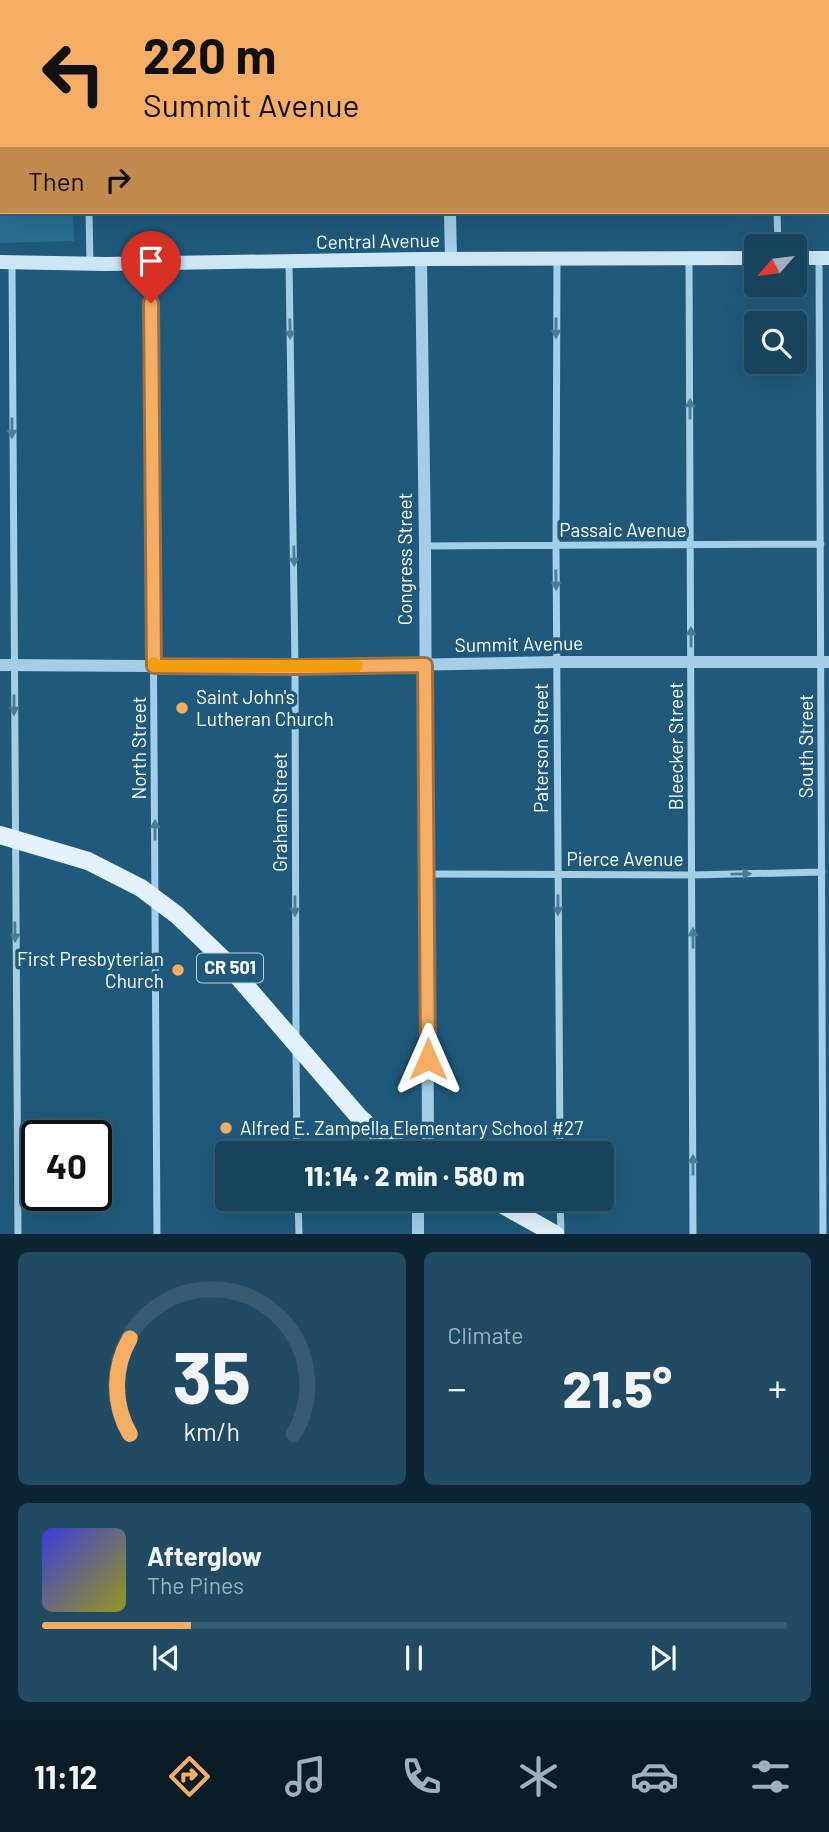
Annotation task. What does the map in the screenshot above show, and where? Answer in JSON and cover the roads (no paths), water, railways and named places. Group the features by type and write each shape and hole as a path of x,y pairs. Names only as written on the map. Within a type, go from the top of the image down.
{"main road":[{"name":"Central Avenue","path":"6,262 744,258"},
{"name":"CR 501","path":"7,837 88,861 155,898 200,936 359,1117 390,1141"},
{"path":"514,1211 555,1234"}],"street":[{"path":"89,214 90,263"},
{"path":"450,214 451,259"},
{"path":"777,214 778,234"},
{"name":"South Street","path":"823,1234 822,872 825,662 821,544 824,258"},
{"name":"Congress Street","path":"421,259 428,1141"},
{"name":"Paterson Street","path":"556,259 560,1141"},
{"name":"Bleecker Street","path":"689,259 693,1234"},
{"name":"Graham Street","path":"289,261 298,1141"},
{"path":"6,262 7,837 18,1234"},
{"name":"North Street","path":"151,263 157,1234"},
{"name":"Passaic Avenue","path":"425,546 821,544"},
{"name":"Summit Avenue","path":"7,665 295,667 556,662 825,662"},
{"name":"Pierce Avenue","path":"427,874 692,875 822,872"},
{"path":"298,1211 299,1234"},
{"path":"418,1211 418,1234"},
{"path":"560,1211 561,1234"}],"place":[{"name":"Saint John's Lutheran Church","path":"182,708"},
{"name":"First Presbyterian Church","path":"178,970"},
{"name":"Alfred E. Zampella Elementary School #27","path":"226,1128"}]}
